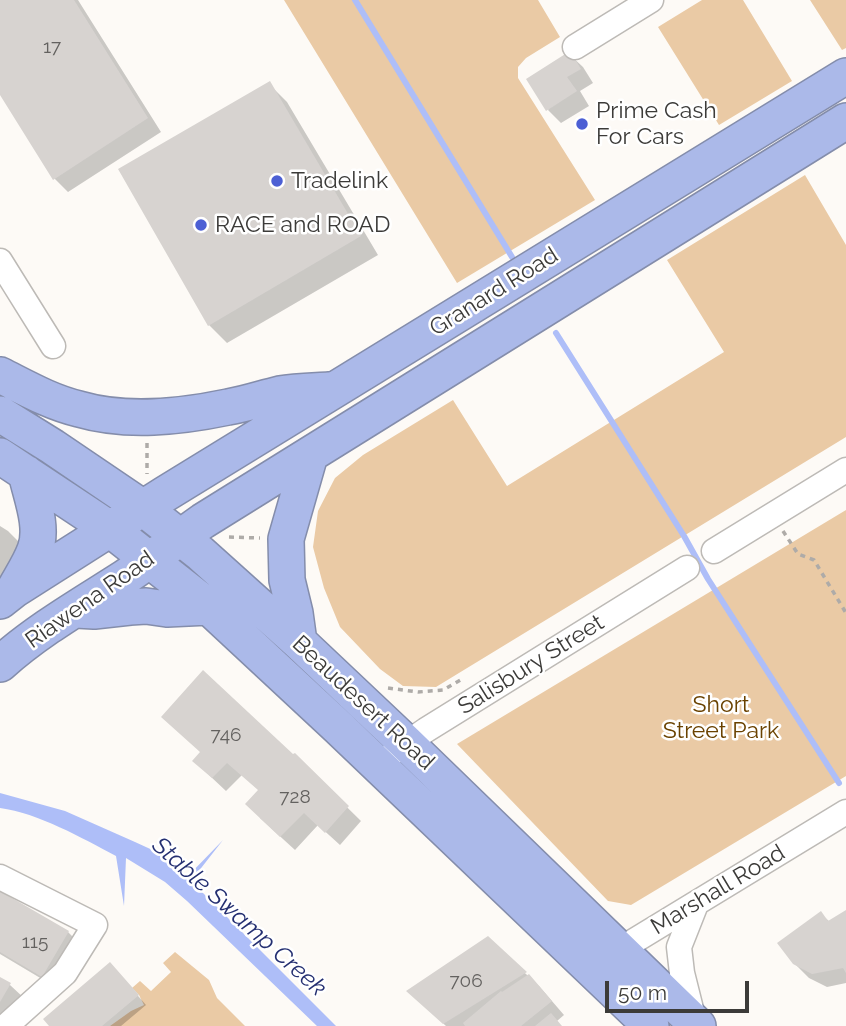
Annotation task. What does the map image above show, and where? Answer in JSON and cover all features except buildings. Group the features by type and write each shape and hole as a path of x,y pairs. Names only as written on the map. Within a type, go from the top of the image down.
{"highway":[{"name":"Granard Road","path":"145,494 335,390 846,76"},
{"name":"Granard Road","path":"180,537 846,121"},
{"path":"0,375 46,399 80,410 114,416 186,414 282,394 335,390"},
{"name":"Beaudesert Road","path":"0,414 53,447 145,494 180,537 299,642 407,743 696,1024"},
{"path":"299,642 288,580 286,539 310,455"},
{"path":"7,596 36,550 38,529 36,517 13,465"},
{"name":"Beaudesert Road","path":"13,465 110,529 209,607 652,1026"},
{"name":"Riawena Road","path":"7,596 110,529 145,494"},
{"name":"Riawena Road","path":"0,664 36,636 127,576 180,537"},
{"path":"73,610 94,611 138,606 167,609 209,607"}],"street":[{"path":"575,47 651,0"},
{"path":"0,261 53,346"},
{"path":"714,551 846,470"},
{"name":"Salisbury Street","path":"376,764 687,569"},
{"name":"Marshall Road","path":"592,970 846,812"},
{"path":"0,877 95,925 65,973 6,1026"},
{"path":"696,904 679,947 682,974 696,1024"}],"path":[{"path":"145,494 147,438"},
{"path":"772,514 799,554 814,560 846,613"},
{"path":"224,537 264,538"},
{"path":"383,687 418,692 443,690 483,668 492,669 502,683"}],"green space":[{"path":"284,0 538,0 560,37 526,58 518,67 518,78 595,200 457,283"},
{"path":"702,0 743,0 792,81 719,125 658,27"},
{"path":"810,0 846,0 846,48 842,50"},
{"path":"805,175 846,245 846,437 436,687 403,686 380,669 340,627 324,588 313,547 318,511 335,478 363,455 453,400 507,486 724,352 667,260"},
{"name":"Short Street Park","path":"846,510 846,776 631,905 608,901 457,744"},
{"path":"175,952 209,980 217,998 245,1026 110,1026 144,1005 132,988 140,981 151,991 171,972 163,963"}],"water":[{"path":"0,793 65,811 135,842 159,853 187,877 223,840 191,881 336,1026 317,1026 187,901 165,882 126,858 124,906 116,856 44,821 0,808"}],"waterway":[{"path":"355,0 512,257"},
{"path":"556,333 684,536 708,579 839,783"}],"place":[{"name":"Prime Cash For Cars","path":"582,124"},
{"name":"Tradelink","path":"277,181"},
{"name":"RACE and ROAD","path":"201,225"}],"water label":[{"name":"Stable Swamp Creek","path":"239,917"}]}
